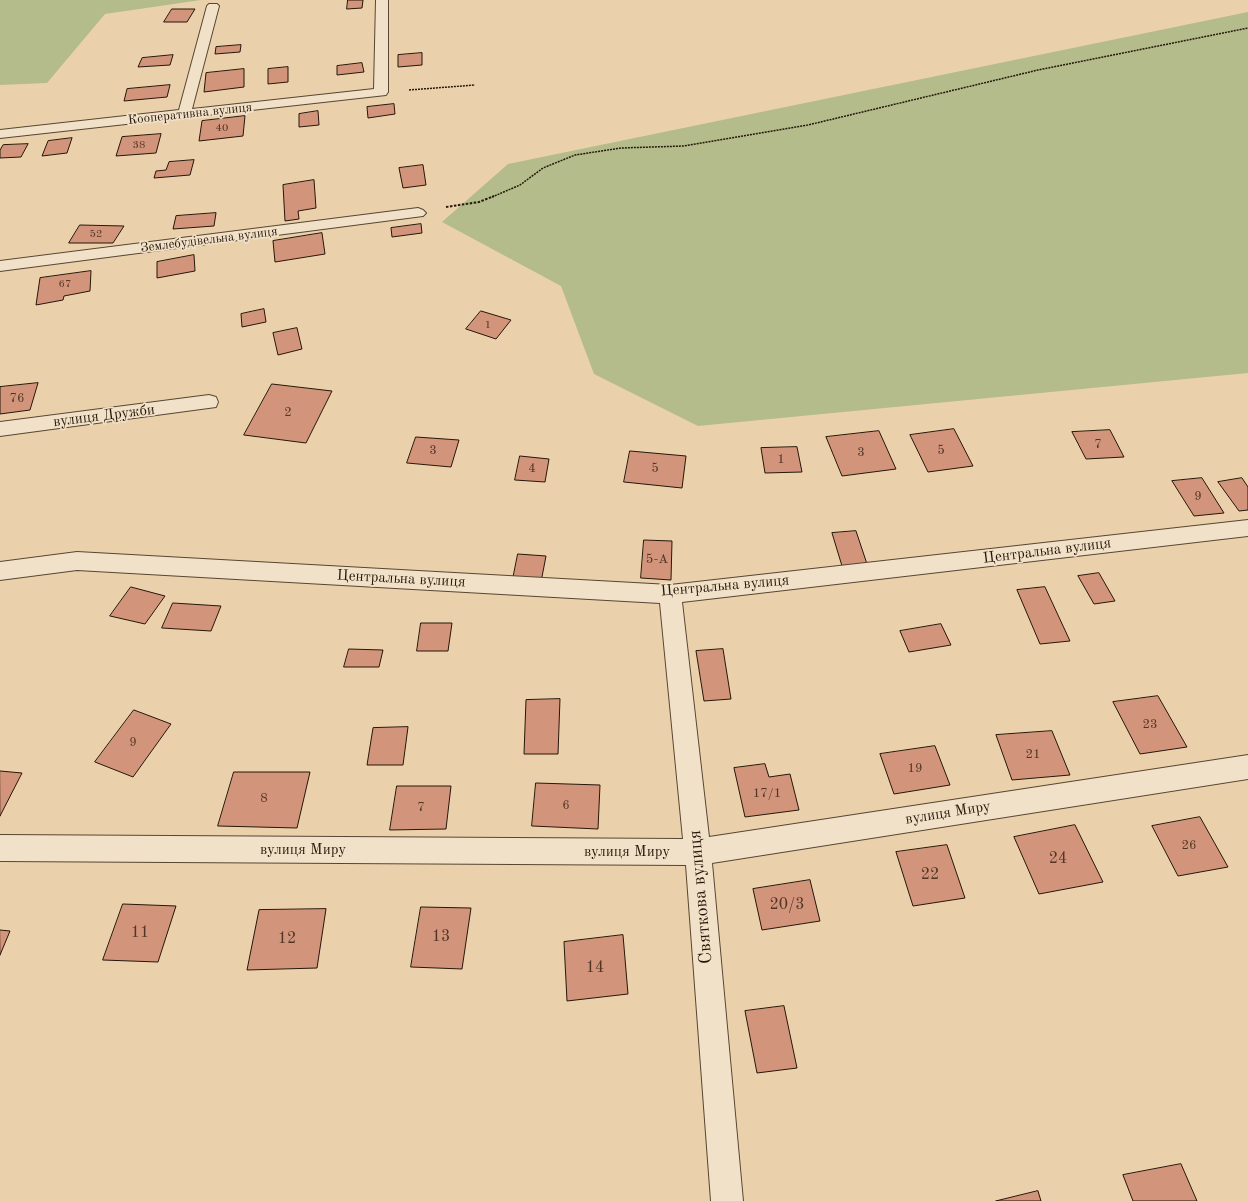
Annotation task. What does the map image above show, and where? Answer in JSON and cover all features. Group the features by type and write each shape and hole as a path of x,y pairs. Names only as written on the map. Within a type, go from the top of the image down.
{"street":[{"path":"381,92 382,0"},
{"path":"184,115 213,6"},
{"name":"Кооперативна вулиця","path":"0,134 184,115 381,92"},
{"name":"Землебудівельна вулиця","path":"0,266 418,214"},
{"name":"вулиця Дружби","path":"0,429 209,402"},
{"name":"Центральна вулиця","path":"0,571 77,561 670,594 1248,528"},
{"name":"Святкова вулиця","path":"670,594 698,852 727,1201"},
{"name":"вулиця Миру","path":"0,848 698,852 1248,767"}],"path":[{"path":"418,214 441,208 479,202 520,185 543,168 575,155 620,148 684,146 808,125 1068,63 1248,28"},
{"path":"381,92 475,85"}],"green space":[{"path":"0,0 201,0 105,14 47,83 0,85"},
{"path":"1248,12 1248,373 698,426 594,374 561,286 442,222 508,164"}],"building":[{"path":"348,0 363,0 362,8 347,9"},
{"path":"172,9 195,9 187,22 164,22"},
{"path":"241,45 240,52 215,54 216,47"},
{"path":"422,53 422,65 398,67 398,55"},
{"path":"173,55 170,65 138,67 142,58"},
{"path":"362,63 364,72 337,75 337,66"},
{"path":"288,67 288,82 268,84 268,69"},
{"path":"244,69 244,87 204,92 206,73"},
{"path":"170,85 167,97 124,101 127,89"},
{"path":"394,104 395,114 368,118 367,107"},
{"path":"318,111 319,125 299,127 299,114"},
{"path":"245,116 243,136 199,141 202,121"},
{"path":"161,134 156,153 116,156 122,137"},
{"path":"72,138 67,153 42,156 48,141"},
{"path":"28,144 21,157 0,158 0,150 3,145"},
{"path":"194,160 190,175 154,178 156,171 166,170 169,162"},
{"path":"423,165 426,185 403,188 399,168"},
{"path":"314,180 316,208 298,211 299,219 285,221 283,185"},
{"path":"216,213 214,226 173,229 176,216"},
{"path":"421,224 422,233 392,237 391,228"},
{"path":"80,225 124,226 113,243 69,243"},
{"path":"322,233 325,254 275,262 273,241"},
{"path":"194,255 195,271 157,278 157,262"},
{"path":"91,271 90,291 64,296 63,300 36,305 40,278"},
{"path":"264,309 266,322 242,327 241,314"},
{"path":"481,311 511,320 496,339 466,329"},
{"path":"297,328 302,349 278,355 273,333"},
{"path":"38,383 30,410 0,414 0,387"},
{"path":"272,384 332,391 306,443 244,435"},
{"path":"954,429 973,466 928,472 910,435"},
{"path":"1110,430 1124,457 1086,459 1072,432"},
{"path":"879,431 896,469 842,476 826,437"},
{"path":"416,437 459,440 451,467 407,463"},
{"path":"797,447 802,472 765,473 761,448"},
{"path":"630,451 686,456 682,488 624,482"},
{"path":"520,456 549,459 545,482 515,480"},
{"path":"1202,478 1224,513 1194,516 1172,481"},
{"path":"1242,478 1248,487 1248,510 1239,511 1218,482"},
{"path":"856,531 867,564 842,566 832,533"},
{"path":"644,540 672,541 671,580 641,578"},
{"path":"518,554 546,556 541,582 513,579"},
{"path":"1099,573 1115,601 1094,604 1078,576"},
{"path":"131,587 165,596 145,624 110,616"},
{"path":"1045,587 1070,641 1040,644 1017,590"},
{"path":"173,603 221,606 211,631 162,628"},
{"path":"421,623 452,623 448,651 417,651"},
{"path":"941,624 951,645 909,652 900,631"},
{"path":"349,649 383,650 379,667 344,667"},
{"path":"723,649 731,699 704,701 696,651"},
{"path":"1158,696 1187,747 1140,754 1113,702"},
{"path":"560,699 558,754 524,754 526,700"},
{"path":"134,710 171,724 133,777 95,762"},
{"path":"408,727 403,765 367,765 373,728"},
{"path":"1052,731 1070,775 1012,780 996,735"},
{"path":"935,746 950,785 894,794 880,754"},
{"path":"765,764 769,777 790,774 799,810 745,817 734,768"},
{"path":"0,771 22,773 0,816"},
{"path":"234,772 310,772 297,828 218,826"},
{"path":"536,783 600,785 598,829 532,826"},
{"path":"397,786 451,786 446,829 390,830"},
{"path":"1200,817 1228,867 1178,876 1152,826"},
{"path":"1075,825 1103,882 1039,894 1014,837"},
{"path":"947,845 965,898 913,906 896,852"},
{"path":"810,880 820,921 762,930 753,889"},
{"path":"123,904 176,906 158,962 103,960"},
{"path":"421,907 471,908 462,969 411,967"},
{"path":"326,909 317,968 247,970 259,910"},
{"path":"0,930 10,931 0,955"},
{"path":"623,935 628,994 567,1001 564,942"},
{"path":"784,1006 797,1068 757,1073 745,1011"},
{"path":"1181,1164 1197,1201 1133,1201 1123,1175"},
{"path":"1038,1191 1041,1201 996,1201"}]}
